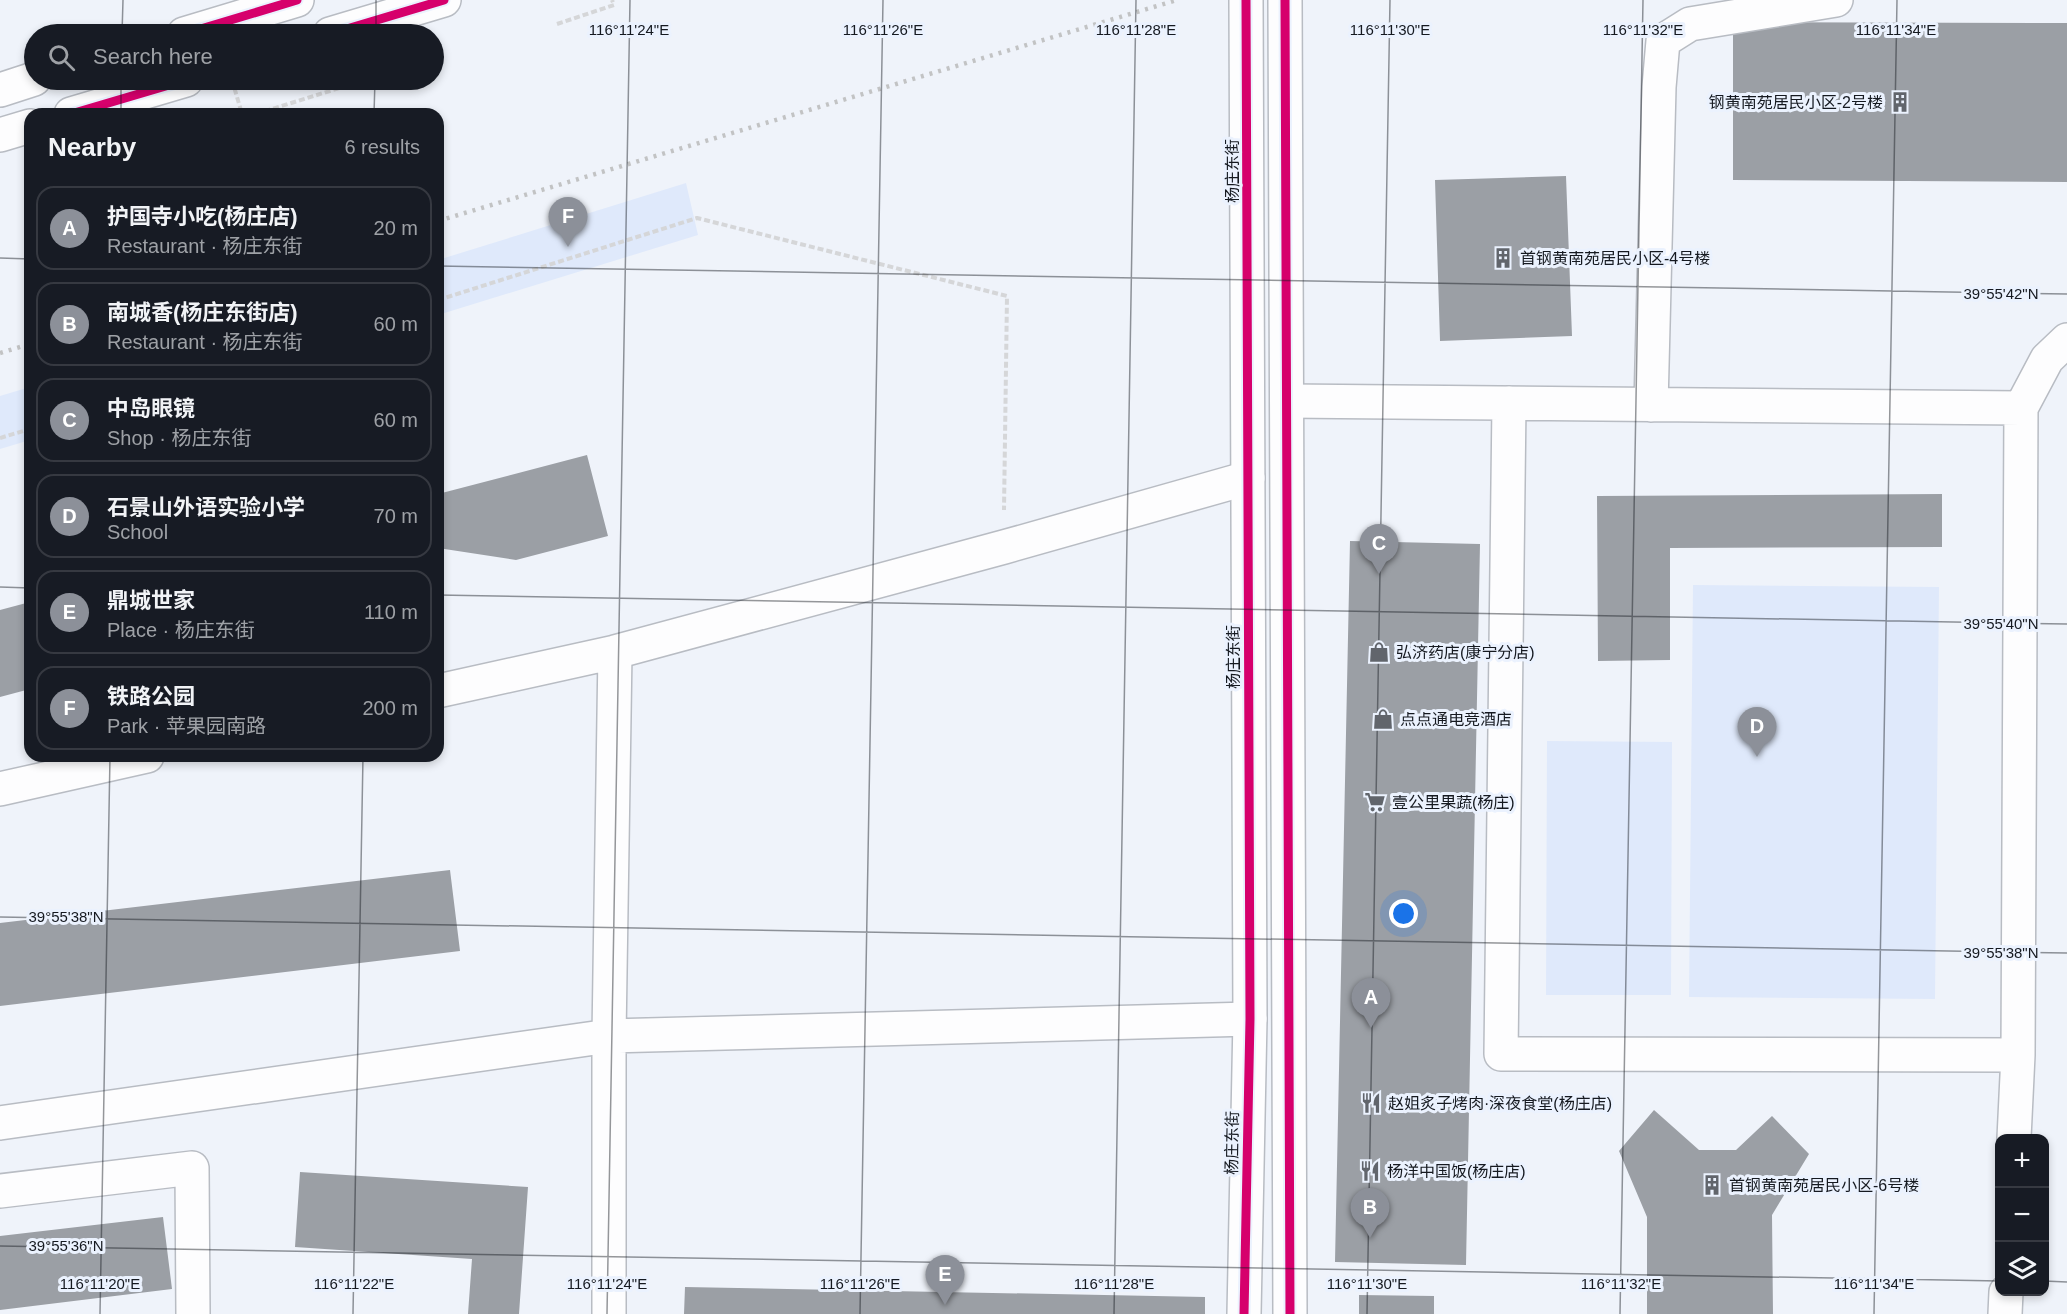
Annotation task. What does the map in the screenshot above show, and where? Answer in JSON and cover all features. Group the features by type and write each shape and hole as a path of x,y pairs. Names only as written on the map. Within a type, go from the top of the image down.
{"street":[{"path":"217,24 297,0"},
{"path":"364,24 444,0"},
{"name":"杨庄东街","path":"1244,1314 1250,1019 1246,0"},
{"path":"1285,0 1290,1314"},
{"path":"1651,405 1659,87 1664,40 1690,24 1836,0"},
{"path":"0,90 24,83"},
{"path":"91,108 152,90"},
{"path":"0,135 24,128"},
{"path":"2014,1134 2018,1055 2021,408 2046,359 2067,340"},
{"path":"1287,401 2021,408"},
{"path":"1509,403 1501,1054 2018,1055"},
{"path":"444,690 615,652 1004,547 1248,478"},
{"path":"609,1314 609,1036 615,652"},
{"path":"0,789 120,762"},
{"path":"0,1123 609,1036 1250,1019"},
{"path":"0,1191 192,1168 193,1314"},
{"path":"2005,1314 2006,1296"}],"path":[{"path":"557,24 614,5 612,0"},
{"path":"235,90 240,108"},
{"path":"274,108 332,90"},
{"path":"444,298 697,218 1007,296 1004,547"},
{"path":"0,438 24,431"}],"shaded area":[{"path":"686,183 698,235 444,313 444,258"},
{"path":"24,389 24,442 0,449 0,396"},
{"path":"1693,585 1939,587 1935,999 1689,997"},
{"path":"1547,741 1672,742 1671,995 1546,995"}],"building":[{"name":"钢黄南苑居民小区-2号楼","path":"1733,22 2067,23 2067,182 1733,180"},
{"name":"首钢黄南苑居民小区-4号楼","path":"1566,176 1572,336 1440,341 1435,180"},
{"path":"587,455 608,536 516,560 444,549 444,492"},
{"path":"1942,494 1942,547 1670,548 1670,660 1598,661 1597,496"},
{"path":"1350,541 1480,544 1466,1265 1335,1262"},
{"path":"24,604 24,691 0,697 0,610"},
{"path":"450,870 460,951 0,1006 0,923"},
{"name":"首钢黄南苑居民小区-6号楼","path":"1654,1110 1699,1150 1736,1150 1772,1116 1809,1154 1772,1215 1773,1314 1647,1314 1647,1217 1619,1151"},
{"path":"300,1172 528,1187 519,1314 468,1314 472,1259 295,1247"},
{"path":"163,1217 172,1289 0,1310 0,1236"},
{"path":"685,1287 1205,1297 1205,1314 684,1314"},
{"path":"1359,1295 1434,1296 1434,1314 1359,1314"}],"railway":[{"path":"444,219 1177,0"},
{"path":"0,353 24,346"}],"cycle path":[{"path":"217,24 297,0"},
{"path":"364,24 444,0"},
{"path":"1244,1314 1250,1019 1246,0"},
{"path":"1285,0 1290,1314"},
{"path":"91,108 152,90"}],"place":[{"name":"钢黄南苑居民小区-2号楼","path":"1900,102"},
{"name":"铁路公园","path":"568,247"},
{"name":"首钢黄南苑居民小区-4号楼","path":"1503,258"},
{"name":"中岛眼镜","path":"1379,574"},
{"name":"弘济药店(康宁分店)","path":"1379,652"},
{"name":"点点通电竞酒店","path":"1383,719"},
{"name":"石景山外语实验小学","path":"1757,757"},
{"name":"壹公里果蔬(杨庄)","path":"1375,802"},
{"name":"护国寺小吃(杨庄店)","path":"1371,1028"},
{"name":"赵姐炙子烤肉·深夜食堂(杨庄店)","path":"1371,1103"},
{"name":"杨洋中国饭(杨庄店)","path":"1370,1171"},
{"name":"首钢黄南苑居民小区-6号楼","path":"1712,1185"},
{"name":"南城香(杨庄东街店)","path":"1370,1238"},
{"name":"鼎城世家","path":"945,1305"}]}
